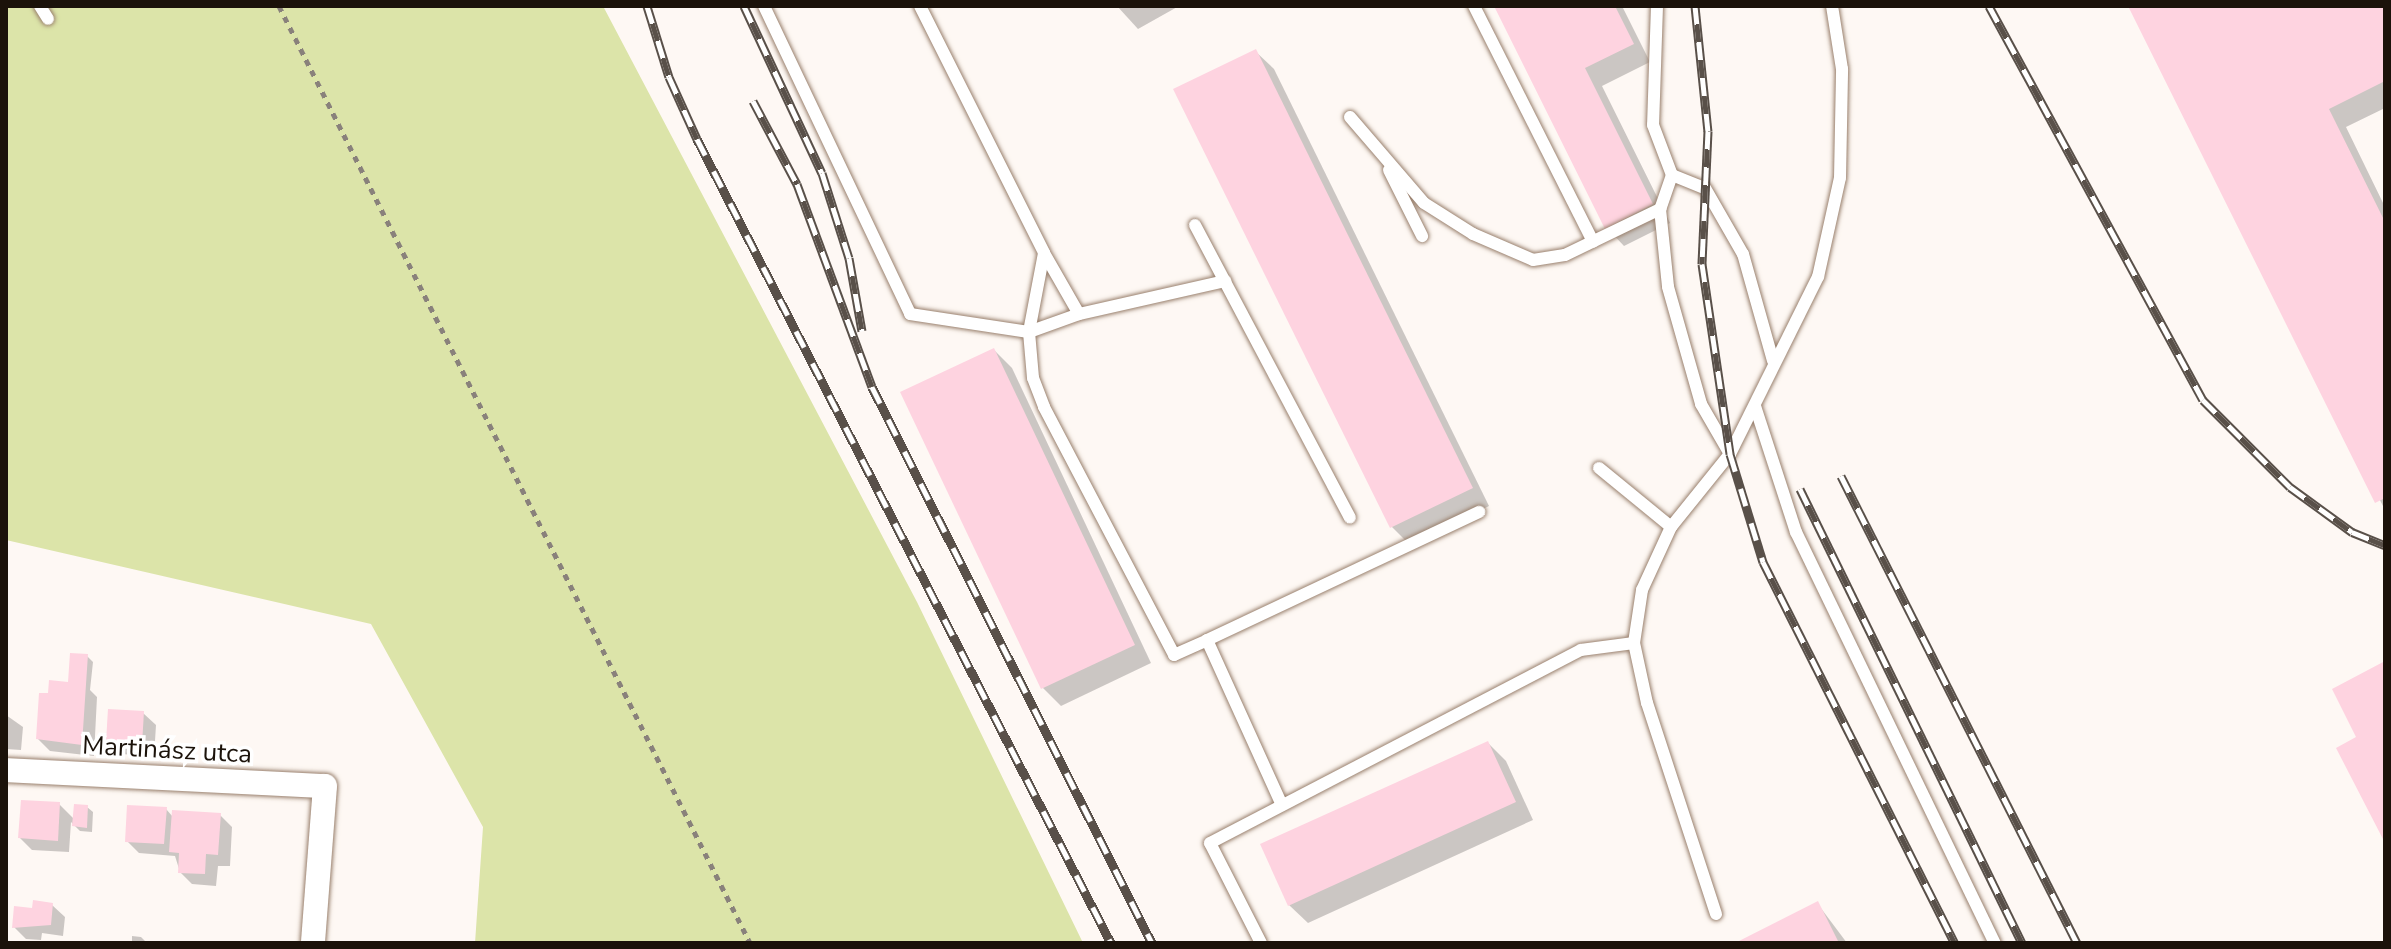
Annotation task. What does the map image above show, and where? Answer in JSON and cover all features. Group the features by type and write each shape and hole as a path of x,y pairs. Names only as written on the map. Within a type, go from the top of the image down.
{"street":[{"name":"Martinász utca","path":"6,770 325,786 313,943"}],"lane":[{"path":"40,6 48,19"},
{"path":"764,6 910,314 1029,332 1079,314 1225,281"},
{"path":"920,6 1044,253 1079,314"},
{"path":"1474,6 1593,242"},
{"path":"1657,6 1653,125 1672,175 1660,209 1668,287 1701,404 1730,454"},
{"path":"1716,914 1647,703 1634,643 1642,590 1671,527 1730,454 1755,406 1773,361 1818,277 1840,178 1842,69 1832,6"},
{"path":"1350,117 1424,203 1473,234 1533,260 1565,255 1660,209"},
{"path":"1380,153 1422,236"},
{"path":"1672,175 1705,188 1743,254 1773,361"},
{"path":"1195,225 1350,518"},
{"path":"1044,253 1029,332 1033,378 1044,407 1174,655 1479,512"},
{"path":"1755,406 1796,532 1995,943"},
{"path":"1599,468 1671,527"},
{"path":"1207,640 1282,805"},
{"path":"1261,943 1210,843 1581,650 1634,643"}],"path":[{"path":"279,6 750,943"}],"green space":[{"path":"6,6 603,6 917,602 1083,943 475,943 483,827 371,624 6,540"}],"building":[{"path":"1494,6 1615,6 1634,44 1585,68 1653,204 1605,229"},
{"path":"2128,6 2385,6 2385,81 2329,109 2385,222 2385,498 2375,503"},
{"path":"1256,49 1473,488 1390,528 1173,89"},
{"path":"994,348 1135,645 1041,689 900,392"},
{"path":"70,653 88,654 82,745 36,739 39,693 48,693 49,680 68,682"},
{"path":"2385,661 2385,843 2336,748 2356,737 2332,689"},
{"path":"108,709 144,711 142,745 106,742"},
{"path":"1488,741 1516,802 1288,906 1260,844"},
{"path":"21,800 60,802 58,841 18,838"},
{"path":"74,804 88,805 87,828 72,826"},
{"path":"127,805 167,807 164,844 125,842"},
{"path":"172,810 221,813 218,855 206,854 205,874 178,873 179,853 169,852"},
{"path":"33,900 53,903 51,925 12,928 14,906 32,908"},
{"path":"1818,901 1839,943 1735,943"}],"railway":[{"path":"647,6 669,77 697,139 1111,943"},
{"path":"744,6 822,173 849,258 862,331"},
{"path":"1695,6 1708,131 1702,264 1730,454 1763,562 1955,943"},
{"path":"1989,6 2203,400 2290,487 2352,532 2385,545"},
{"path":"753,101 797,184 872,387 1152,943"},
{"path":"1841,476 2077,943"},
{"path":"1800,489 2022,943"}]}
